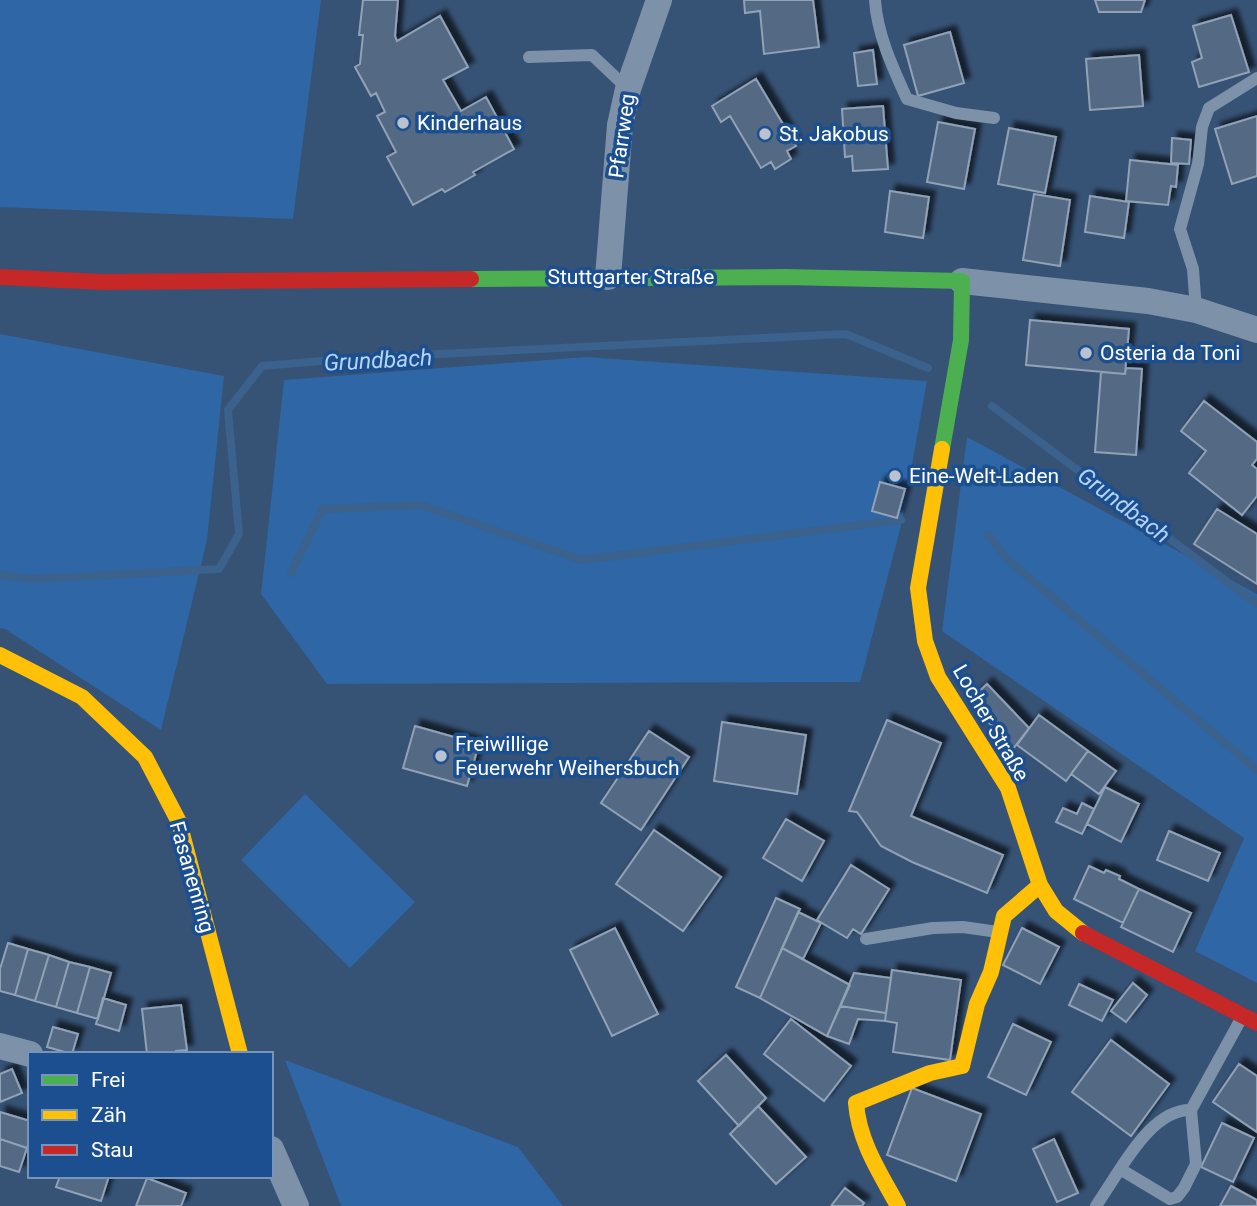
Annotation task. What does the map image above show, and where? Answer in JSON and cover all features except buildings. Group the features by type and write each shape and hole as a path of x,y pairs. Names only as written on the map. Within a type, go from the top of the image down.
{"street":[{"name":"Pfarrweg","path":"608,277 620,125 628,89 659,0"},
{"name":"Stuttgarter Straße","path":"0,277 103,282 786,276 962,281 1147,301 1196,310 1257,330"},
{"name":"Locher Straße","path":"962,281 961,340 918,588 925,641 938,677 1007,788 1040,885 1056,911 1088,937 1250,1019"},
{"name":"Fasanenring","path":"0,655 82,696 145,757 179,822 239,1052"},
{"path":"898,1206 862,1135 856,1117 856,1103 930,1073 962,1066 977,1004 991,972 998,932 1004,916 1040,885"},
{"path":"0,1046 28,1053"},
{"path":"273,1154 295,1206"}],"lane":[{"path":"875,0 875,11 885,46 907,99 956,113 993,118"},
{"path":"529,57 592,55 628,89"},
{"path":"1196,310 1193,270 1180,229 1198,164 1202,127 1209,108 1257,78"},
{"path":"866,939 933,928 963,927 998,932"},
{"path":"1120,1169 1170,1199 1177,1197 1196,1164 1191,1110 1250,1019"},
{"path":"1096,1206 1141,1137 1179,1110 1191,1110"}],"shaded area":[{"path":"0,0 321,0 293,219 0,207"},
{"path":"0,334 224,376 207,540 161,730 0,628"},
{"path":"586,357 927,381 901,526 860,682 327,684 261,594 284,380"},
{"path":"967,437 1257,594 1257,983 1195,951 1244,838 942,631"},
{"path":"305,794 415,902 350,968 241,860"},
{"path":"285,1060 518,1147 563,1206 341,1206"}],"waterway":[{"name":"Grundbach","path":"0,575 32,579 219,569 239,534 228,410 262,366 357,358 846,334 928,368"},
{"name":"Grundbach","path":"992,406 1257,604"},
{"path":"291,573 323,509 421,505 582,560 901,520"},
{"path":"988,535 1008,560 1257,770"}],"traffic: fast":[{"path":"471,279 786,277 962,281 961,340 942,449"}],"traffic: slow":[{"path":"942,449 918,588 925,641 938,677 1008,788 1040,885 1056,911 1083,933"},
{"path":"0,655 82,697 145,757 179,822 239,1052"},
{"path":"898,1206 866,1144 856,1103 930,1073 962,1066 977,1004 991,972 1004,916 1040,885"}],"traffic: jam":[{"path":"0,277 103,282 471,279"},
{"path":"1083,933 1257,1023"}],"place":[{"name":"Kinderhaus","path":"403,123"},
{"name":"St. Jakobus","path":"765,134"},
{"name":"Osteria da Toni","path":"1086,353"},
{"name":"Eine-Welt-Laden","path":"895,476"},
{"name":"Freiwillige Feuerwehr Weihersbuch","path":"441,756"}]}
